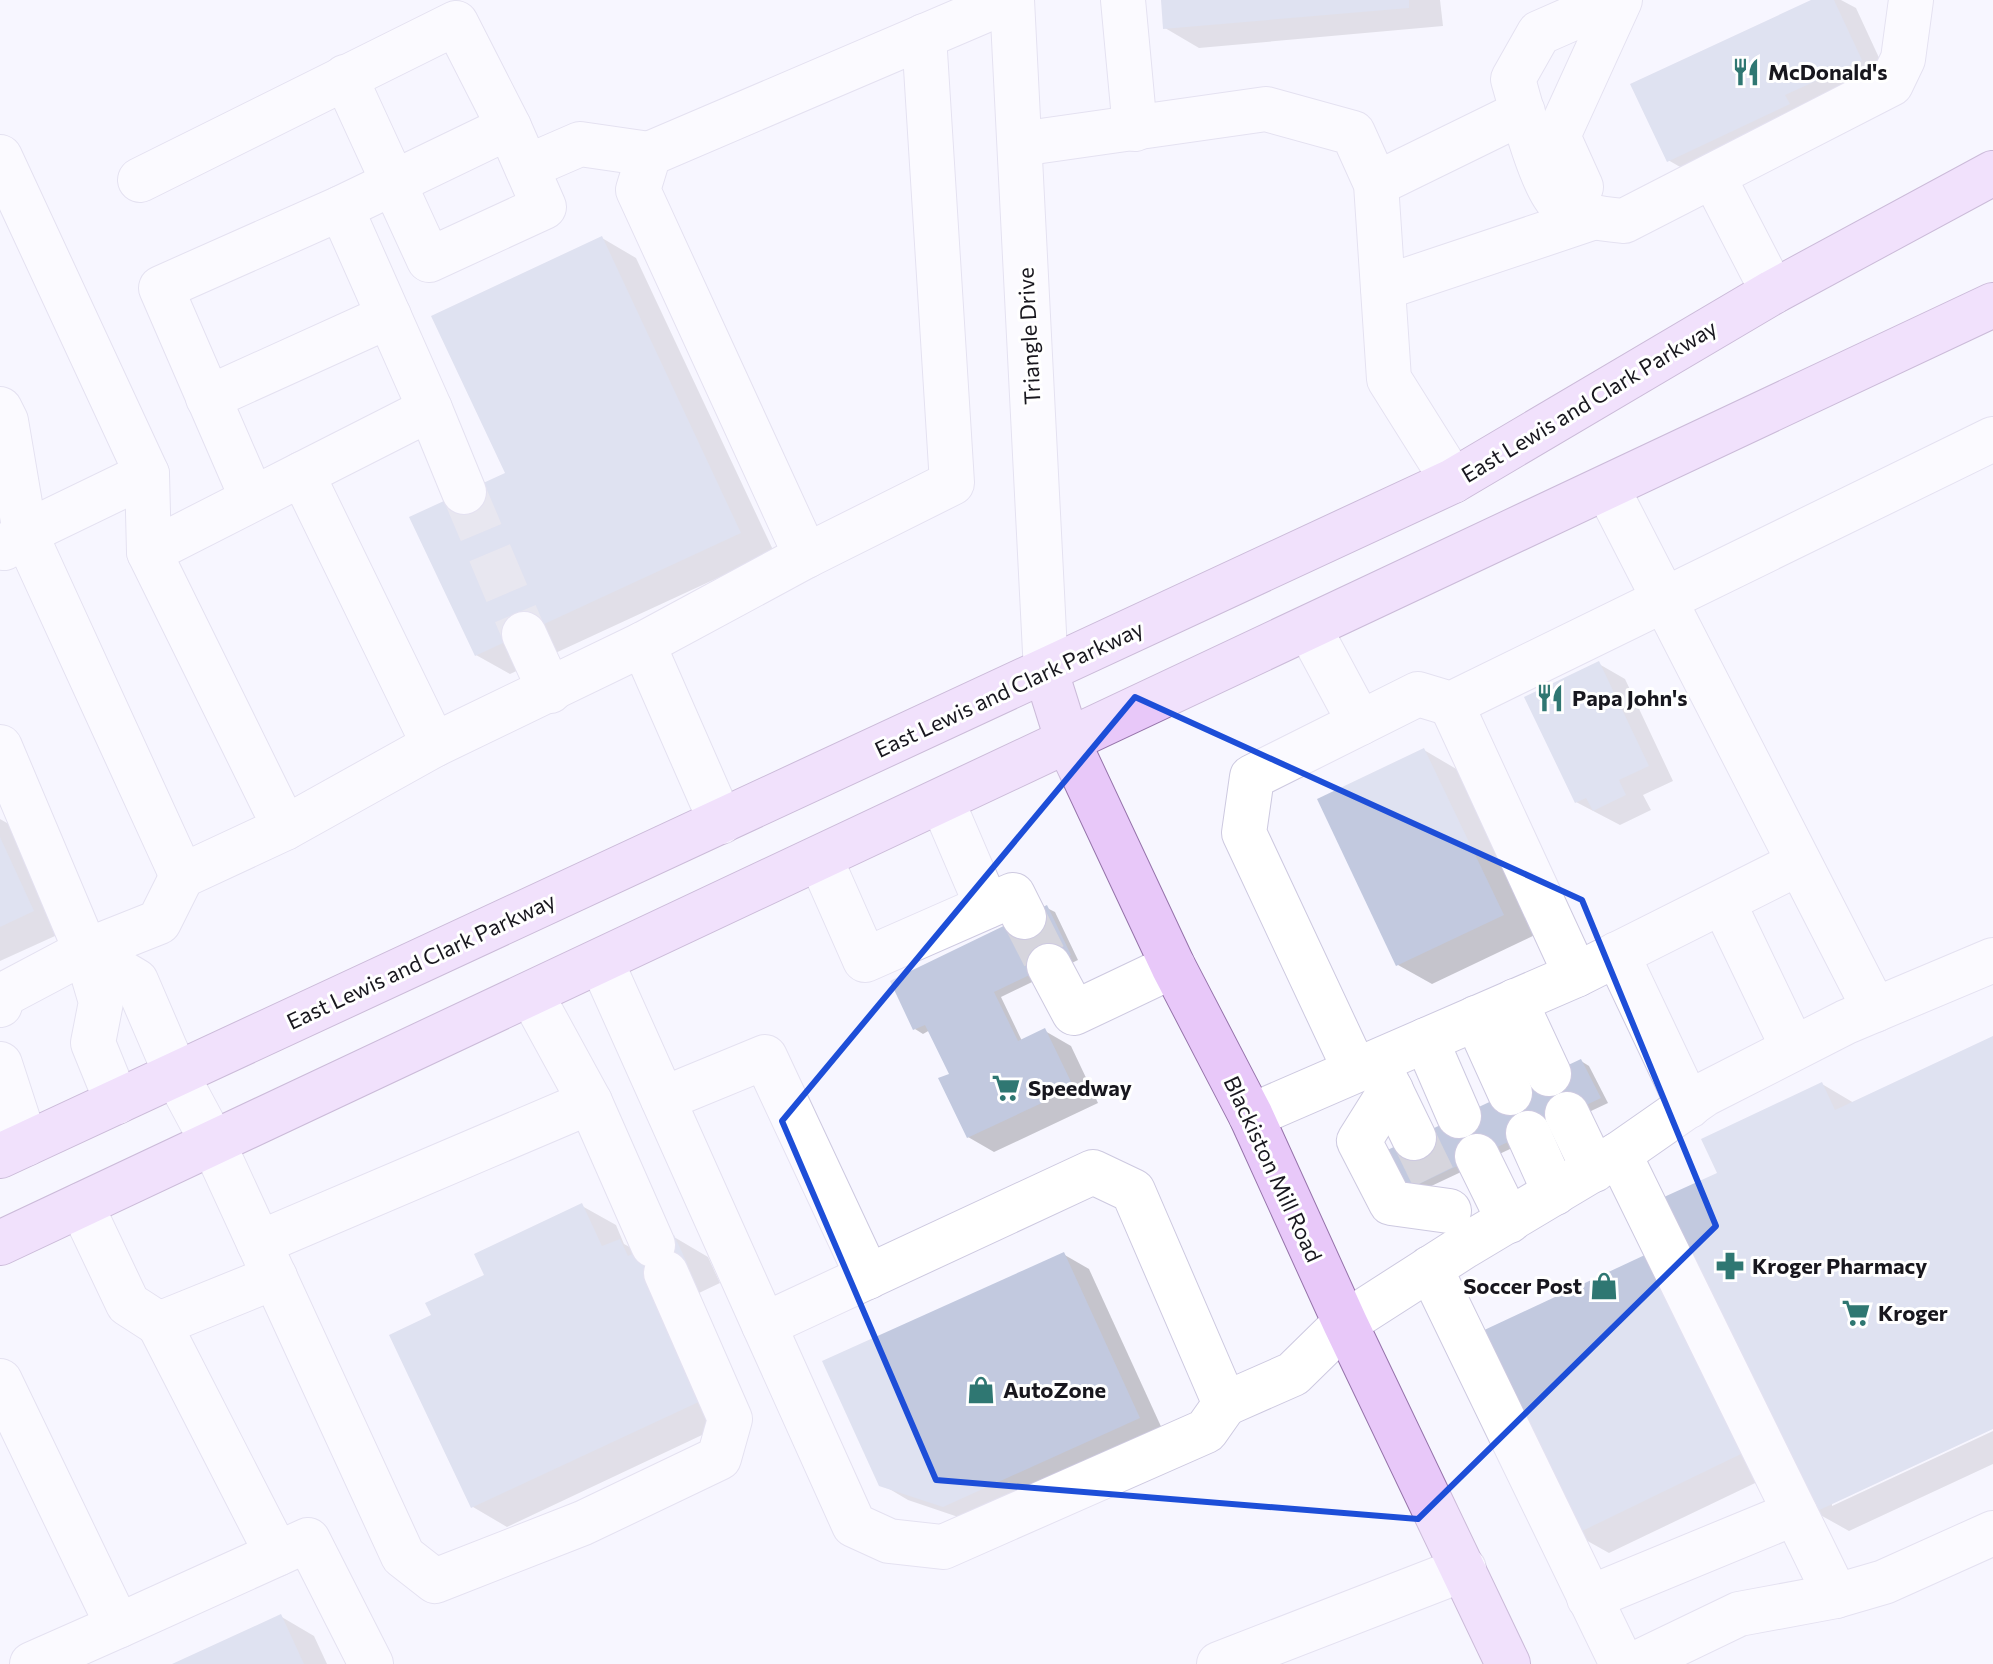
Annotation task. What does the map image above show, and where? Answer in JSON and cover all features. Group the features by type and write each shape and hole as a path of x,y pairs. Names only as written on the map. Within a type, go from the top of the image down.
{"main road":[{"name":"East Lewis and Clark Parkway","path":"13,1150 1453,481 1773,292 1993,173"},
{"path":"0,1243 1993,305"},
{"name":"Blackiston Mill Road","path":"1046,672 1068,742 1173,966 1251,1116 1345,1323 1508,1664"}],"street":[{"path":"527,167 580,144 649,154 1010,0"},
{"name":"Triangle Drive","path":"1010,0 1046,672"},
{"path":"1123,0 1135,129"},
{"path":"1614,0 1539,33 1513,79 1536,156 1557,201 1592,218 1624,221 1891,84 1903,59 1911,0"},
{"path":"1620,0 1558,136 1581,188 1626,191 1865,70 1903,59"},
{"path":"140,180 345,77 456,23 509,127 544,207 429,260 345,77"},
{"path":"0,1005 3,995 86,951 159,922 182,876 285,828 434,745 643,644 806,556 952,483 924,36"},
{"path":"1020,144 1266,109 1353,133 1376,184 1389,379 1453,481"},
{"path":"1376,184 1523,112"},
{"path":"252,498 161,288 393,184 509,127"},
{"path":"649,154 638,190 806,556"},
{"path":"0,157 147,474 149,552 285,828"},
{"path":"1713,176 1773,292"},
{"path":"341,208 464,492"},
{"path":"1383,288 1592,218"},
{"path":"208,398 389,316"},
{"path":"0,409 6,421 12,542 182,876"},
{"path":"149,552 430,409"},
{"path":"1414,1138 1374,1074 1244,833 1252,777 1418,694 1451,704 1993,439"},
{"path":"12,542 147,474"},
{"path":"302,474 434,745"},
{"path":"1607,488 1875,1010"},
{"path":"1309,628 1360,723"},
{"path":"524,634 550,691"},
{"path":"643,644 721,822"},
{"path":"1451,704 1576,975"},
{"path":"0,747 86,951 101,1002 93,1043 117,1102"},
{"path":"820,858 865,960 1006,912 942,801"},
{"path":"1251,1116 1374,1074 1426,1040 1576,975 1799,863"},
{"path":"1723,902 1793,1048"},
{"path":"86,951 136,981 176,1074 213,1143 403,1556 435,1581 583,1523 719,1458 730,1419 590,1102 531,994"},
{"path":"1617,954 1689,1106"},
{"path":"1374,1074 1359,1141 1391,1203 1444,1226 1509,1221 1607,1162 1705,1094 1793,1048 1993,960"},
{"path":"601,961 854,1525 889,1541 943,1547 1206,1431 1225,1404 1293,1374 1444,1226"},
{"path":"1049,966 1074,1013 1173,966"},
{"path":"1515,1001 1549,1074"},
{"path":"1476,1018 1510,1093"},
{"path":"1426,1040 1459,1116"},
{"path":"663,1099 765,1057 868,1277"},
{"path":"0,1064 13,1150"},
{"path":"159,1324 267,1260 590,1102"},
{"path":"1567,1114 1607,1162 1795,1513 1836,1596"},
{"path":"1528,1133 1555,1193"},
{"path":"1477,1156 1509,1221"},
{"path":"764,1325 1093,1172 1133,1191 1225,1404"},
{"path":"81,1205 128,1304 159,1324 277,1554"},
{"path":"1444,1226 1589,1598 1622,1664"},
{"path":"3,1397 118,1626"},
{"path":"1589,1598 1795,1513"},
{"path":"1635,1664 1739,1614 1836,1596 1884,1582 1993,1533"},
{"path":"32,1664 308,1540 371,1664"},
{"path":"1219,1664 1464,1569"}],"highlighted area":[{"path":"1135,697 1582,900 1716,1226 1418,1519 936,1480 782,1121"}],"building":[{"path":"1161,0 1409,0 1409,8 1163,29"},
{"name":"McDonald's","path":"1811,0 1834,0 1862,60 1785,95 1790,104 1667,162 1630,84"},
{"path":"602,236 741,533 475,656 409,517 505,473 431,316"},
{"path":"1599,661 1649,766 1619,780 1626,795 1593,811 1586,798 1575,803 1524,697"},
{"path":"1424,748 1504,915 1396,966 1317,799"},
{"path":"0,837 34,911 0,927"},
{"name":"Speedway","path":"1047,905 1071,955 994,992 1018,1041 1045,1028 1074,1088 967,1138 938,1078 949,1074 925,1025 913,1030 890,981"},
{"name":"Kroger","path":"1993,1036 1993,1429 1813,1513 1664,1197 1717,1173 1701,1139 1822,1082 1835,1110"},
{"path":"1581,1059 1601,1098 1400,1193 1381,1153"},
{"path":"582,1203 602,1246 620,1239 628,1256 674,1235 687,1263 648,1282 703,1400 471,1508 389,1335 431,1315 425,1303 484,1275 474,1254"},
{"name":"AutoZone","path":"1064,1252 1140,1418 943,1507 879,1486 822,1361"},
{"path":"1647,1254 1741,1454 1574,1535 1480,1332"},
{"path":"281,1614 304,1664 172,1664"}],"tunnel":[{"path":"464,492 524,634"},
{"path":"1024,917 1049,966"},
{"path":"1414,1138 1433,1177"}],"place":[{"name":"McDonald's","path":"1746,72"},
{"name":"Papa John's","path":"1550,698"},
{"name":"Speedway","path":"1006,1088"},
{"name":"Kroger Pharmacy","path":"1730,1266"},
{"name":"Soccer Post","path":"1604,1286"},
{"name":"Kroger","path":"1856,1313"},
{"name":"AutoZone","path":"981,1390"}]}
